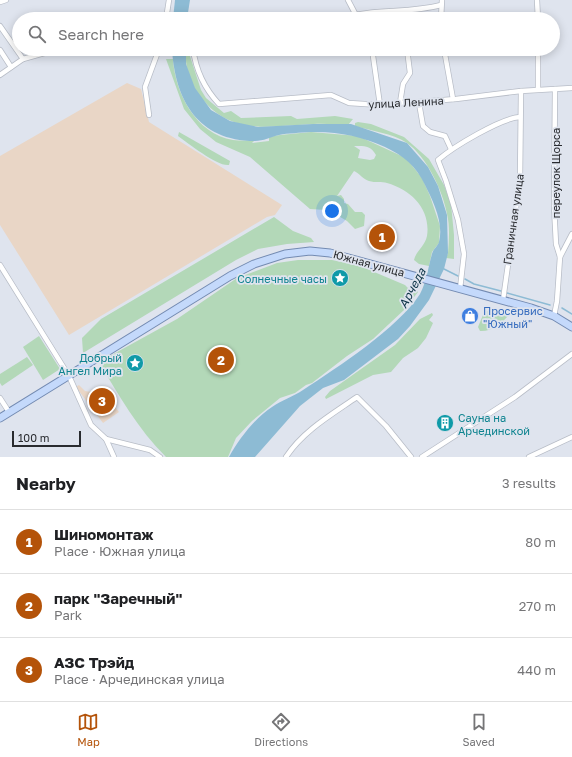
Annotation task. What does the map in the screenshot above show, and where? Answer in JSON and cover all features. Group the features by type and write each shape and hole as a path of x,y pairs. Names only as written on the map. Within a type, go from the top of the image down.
{"main road":[{"name":"Южная улица","path":"0,418 230,276 269,258 298,252 330,253 417,276 554,316 572,327"}],"street":[{"path":"0,2 6,0"},
{"path":"167,12 169,0"},
{"path":"348,0 354,12"},
{"path":"538,0 538,12"},
{"path":"375,12 405,12 441,2"},
{"path":"0,26 12,43"},
{"path":"0,50 11,67"},
{"path":"0,75 23,59 34,56"},
{"path":"149,115 145,87 156,56"},
{"name":"улица Ленина","path":"194,56 197,70 206,89 219,104 332,95 349,103 380,105 419,103 538,89 572,88"},
{"path":"373,56 380,105"},
{"path":"400,103 403,84 410,73 408,56"},
{"path":"445,56 453,99"},
{"path":"538,56 538,89"},
{"name":"переулок Щорса","path":"555,89 554,206 556,244 560,257"},
{"name":"Граничная улица","path":"502,300 520,180 521,91"},
{"path":"419,103 423,126 430,132 445,136 451,149"},
{"path":"460,289 464,254 458,220 438,160 451,149 505,120 520,117"},
{"path":"554,316 557,301 560,257 572,234"},
{"path":"0,265 69,376 91,425 106,439 114,457"},
{"path":"422,457 515,396 572,354"},
{"path":"286,457 295,443 315,426 357,397 382,422 411,457"},
{"path":"0,398 9,412"},
{"path":"530,457 572,437"},
{"path":"106,439 150,450 160,457"}],"shaded area":[{"path":"127,83 141,89 149,122 282,205 275,215 267,217 69,335 0,225 0,156"},
{"path":"79,385 85,391 105,394 119,412 103,423 76,387"}],"green space":[{"path":"186,56 190,56 201,90 206,98 224,113 231,111 241,118 291,116 297,119 335,116 353,119 348,125 318,124 264,127 250,126 235,122 222,116 209,106 197,92 190,79"},
{"path":"166,59 173,59 178,85 190,110 198,121 208,130 220,136 233,140 254,141 252,143 269,141 269,137 311,132 358,136 406,158 422,178 440,226 439,243 432,252 429,266 419,264 414,260 426,240 427,227 423,210 412,196 396,186 385,182 374,182 367,180 354,171 337,196 341,195 344,199 344,203 348,204 355,212 362,212 365,215 364,226 355,229 347,221 330,211 331,203 326,210 310,209 250,157 216,142 200,129 184,109","holes":["354,146 364,146 372,149 376,155 374,159 370,160 358,158 360,150"]},
{"path":"355,123 371,124 404,137 429,159 444,185 451,204 454,235 454,259 446,258 449,243 449,228 442,195 433,175 421,156 407,143 401,140 355,126"},
{"path":"179,132 230,161 229,165 224,165 203,154 178,136"},
{"path":"274,217 293,231 311,238 314,242 287,244 258,249 236,260 83,353 82,338 101,319"},
{"path":"298,260 332,260 360,266 405,285 408,288 412,287 418,292 404,310 373,339 347,356 312,383 306,385 295,393 280,398 252,421 236,438 228,457 166,457 138,424 99,362 177,319 237,278 277,263"},
{"path":"485,310 492,313 509,315 496,326 488,330 480,331 478,327"},
{"path":"432,313 433,315 429,320 433,323 426,338 418,348 403,358 391,372 373,375 326,399 325,397 330,391 395,345 420,319"},
{"path":"39,336 60,369 43,380 23,347"},
{"path":"27,357 33,365 2,386 0,383 0,374"}],"water":[{"path":"175,0 190,0 188,12 174,12"},
{"path":"173,56 186,56 186,64 195,88 211,110 230,121 258,127 313,124 351,124 407,143 428,167 438,186 447,215 448,253 444,269 429,300 410,326 398,339 344,380 323,388 300,406 255,457 229,457 248,429 266,412 303,390 350,358 383,333 410,307 420,294 426,279 433,252 439,242 439,220 428,191 418,172 409,162 398,154 376,143 358,137 330,132 283,134 258,141 235,139 218,134 204,125 193,114 178,85"}],"waterway":[{"path":"444,269 458,276"},
{"path":"465,279 474,284 501,291"},
{"path":"507,293 550,305"},
{"path":"562,308 572,314"}],"place":[{"name":"Шиномонтаж","path":"382,237"},
{"name":"Солнечные часы","path":"340,278"},
{"name":"Просервис \"Южный\"","path":"470,316"},
{"name":"парк \"Заречный\"","path":"221,360"},
{"name":"Добрый Ангел Мира","path":"135,363"},
{"name":"АЗС Трэйд","path":"102,401"},
{"name":"Сауна на Арчединской","path":"445,423"}],"water label":[{"name":"Арчеда","path":"412,288"}]}
